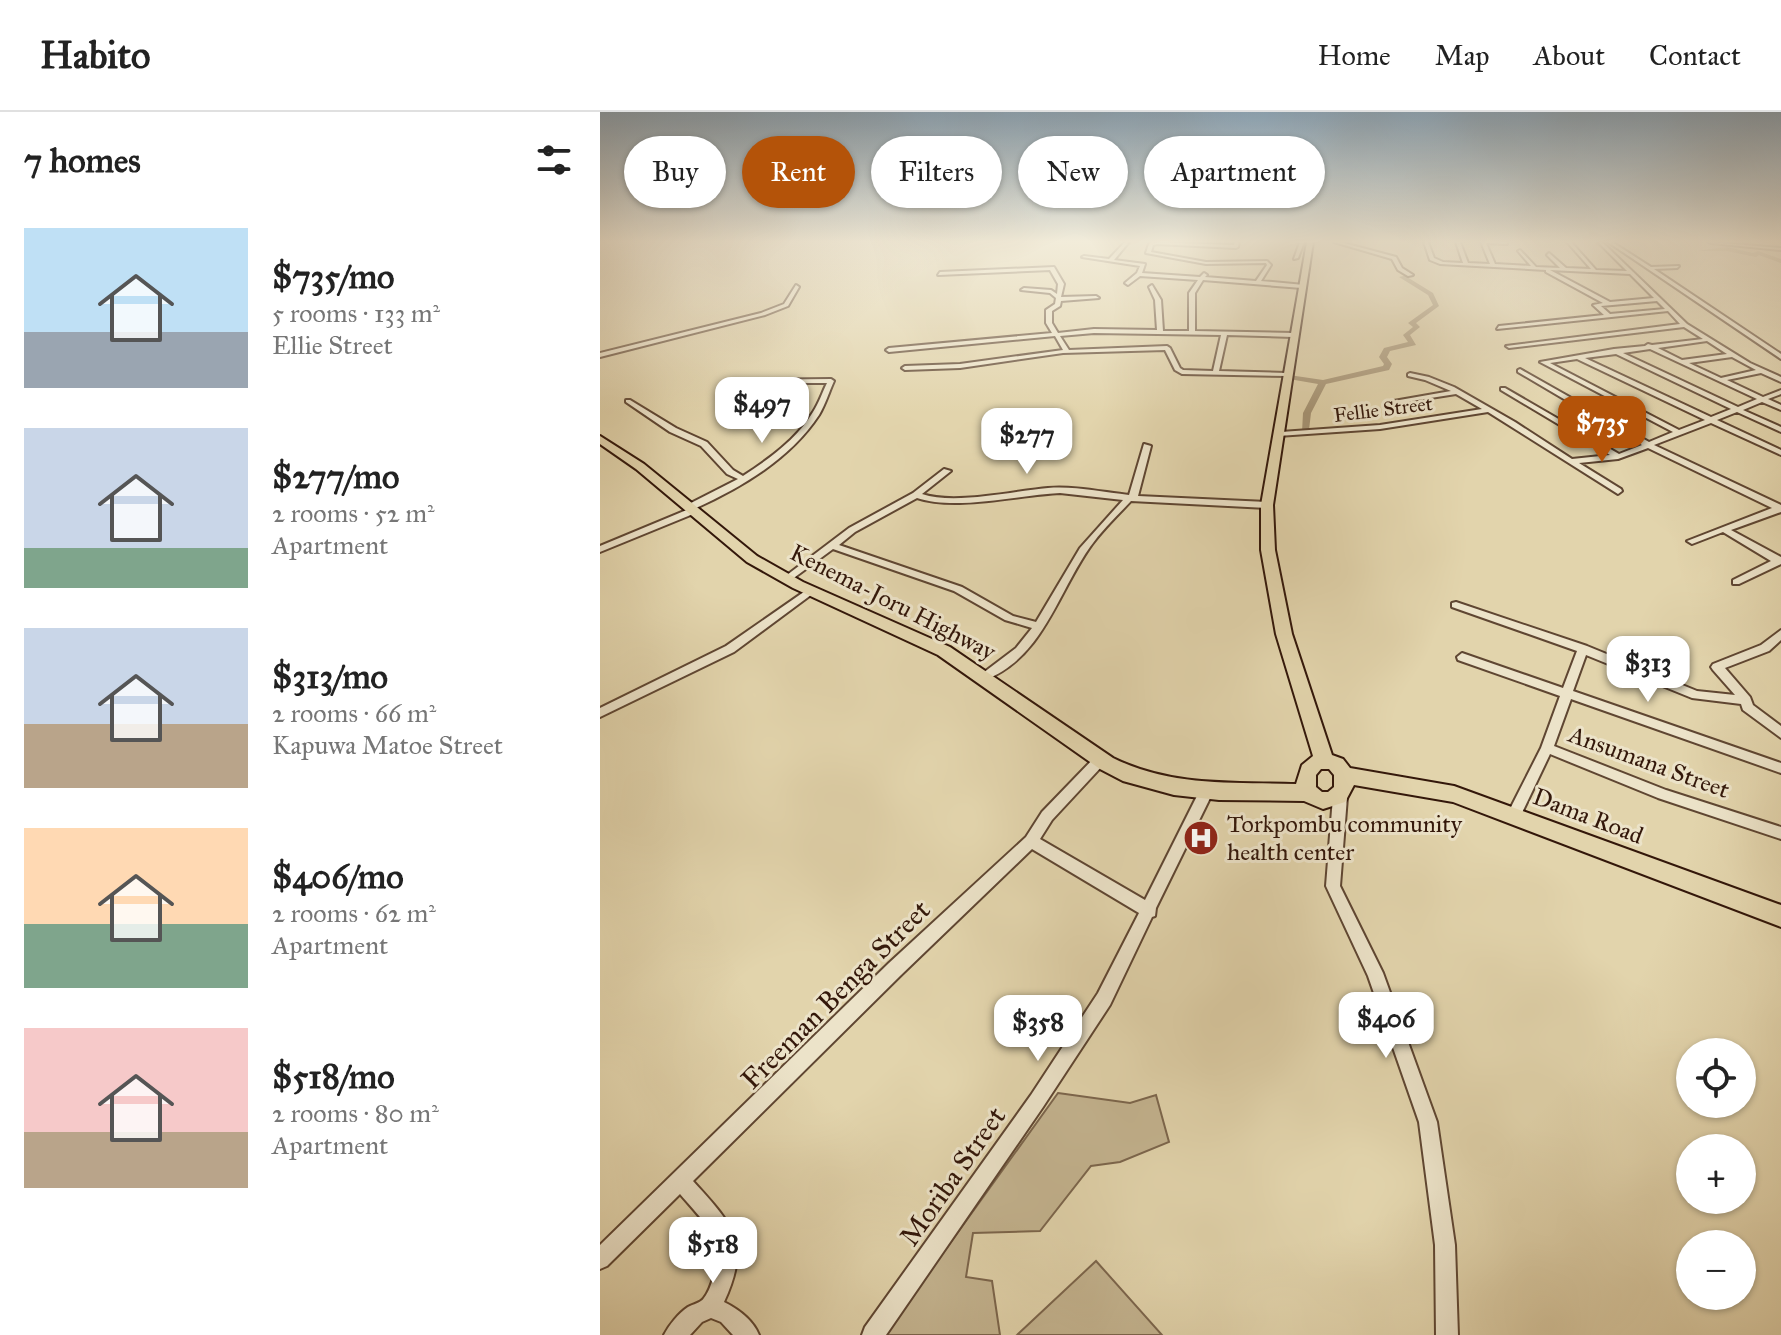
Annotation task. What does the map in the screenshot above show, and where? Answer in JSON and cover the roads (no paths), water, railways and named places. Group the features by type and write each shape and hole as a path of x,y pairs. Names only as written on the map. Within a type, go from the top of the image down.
{"highway":[{"path":"1300,299 1286,375 1281,434 1267,505 1270,572 1312,729 1313,775 1343,787"},
{"name":"Kenema-Joru Highway","path":"600,439 626,455 752,559 811,590 925,642 985,676 1100,760 1150,781 1206,792 1271,791 1313,775 1321,798 1343,787"},
{"name":"Dama Road","path":"1343,787 1372,781 1423,786 1514,815 1781,916"}],"street":[{"path":"600,355 763,314 786,305 789,299"},
{"path":"1059,299 1058,305 1048,313 1054,333 1065,352"},
{"path":"1158,299 1160,332"},
{"path":"1192,299 1192,331"},
{"path":"1600,299 1608,303"},
{"path":"1609,317 1596,305 1656,299"},
{"path":"1657,299 1706,340 1781,380"},
{"path":"1695,299 1781,357"},
{"path":"1499,328 1667,310"},
{"path":"1509,346 1685,325"},
{"path":"889,350 1054,333 1192,331 1293,335"},
{"path":"1216,371 1225,333"},
{"path":"1676,431 1543,362 1706,340"},
{"path":"1648,346 1781,408"},
{"path":"905,368 934,369 1065,352 1167,348 1178,370 1286,375"},
{"path":"1614,351 1780,429"},
{"path":"1677,362 1731,355"},
{"path":"1577,357 1781,453"},
{"path":"1539,381 1556,369"},
{"path":"1520,371 1647,444 1781,509"},
{"path":"1719,380 1761,371"},
{"path":"1410,375 1424,374 1457,392 1618,491"},
{"path":"600,549 693,509 745,480 808,424 831,381 752,381"},
{"path":"1503,389 1618,457"},
{"path":"1388,404 1457,392"},
{"path":"1571,461 1618,457 1676,431 1781,392"},
{"path":"628,401 673,430 704,444 730,472 745,480"},
{"name":"Fellie Street","path":"1281,434 1380,427 1488,410"},
{"path":"985,676 1020,653 1040,627 1085,548 1131,498 1147,446"},
{"path":"788,578 831,545 875,516 916,495 947,471"},
{"path":"916,495 930,501 956,501 993,494 1061,490 1131,498 1267,505"},
{"path":"1692,541 1781,509"},
{"path":"1724,529 1780,561"},
{"path":"831,545 958,589 1009,618 1040,627"},
{"path":"1736,582 1780,561"},
{"path":"600,713 730,649 811,590"},
{"path":"1456,605 1583,649 1696,695 1746,700"},
{"path":"1781,634 1765,648 1717,667 1746,700 1747,707 1781,733"},
{"path":"1514,815 1547,748 1583,649"},
{"path":"1462,657 1781,768"},
{"name":"Ansumana Street","path":"1547,748 1663,794 1781,833"},
{"name":"Freeman Benga Street","path":"600,1259 876,987 1031,841 1047,816 1100,760"},
{"path":"1343,787 1333,886 1375,973 1428,1122 1445,1245 1447,1335"},
{"name":"Moriba Street","path":"873,1335 1075,1045 1150,911 1206,792"},
{"path":"1031,841 1150,911"},
{"path":"675,1335 695,1315 711,1307 725,1279 728,1246 724,1229 681,1181"},
{"path":"711,1307 728,1315 748,1335"}],"waterway":[{"path":"1323,382 1386,368 1388,364 1383,357 1387,350 1413,343 1406,335 1417,327 1411,323 1436,306 1433,299"},
{"path":"1292,377 1323,382"},
{"path":"1305,430 1307,413 1323,382"}],"place":[{"name":"Torkpombu community health center","path":"1201,838"}]}
